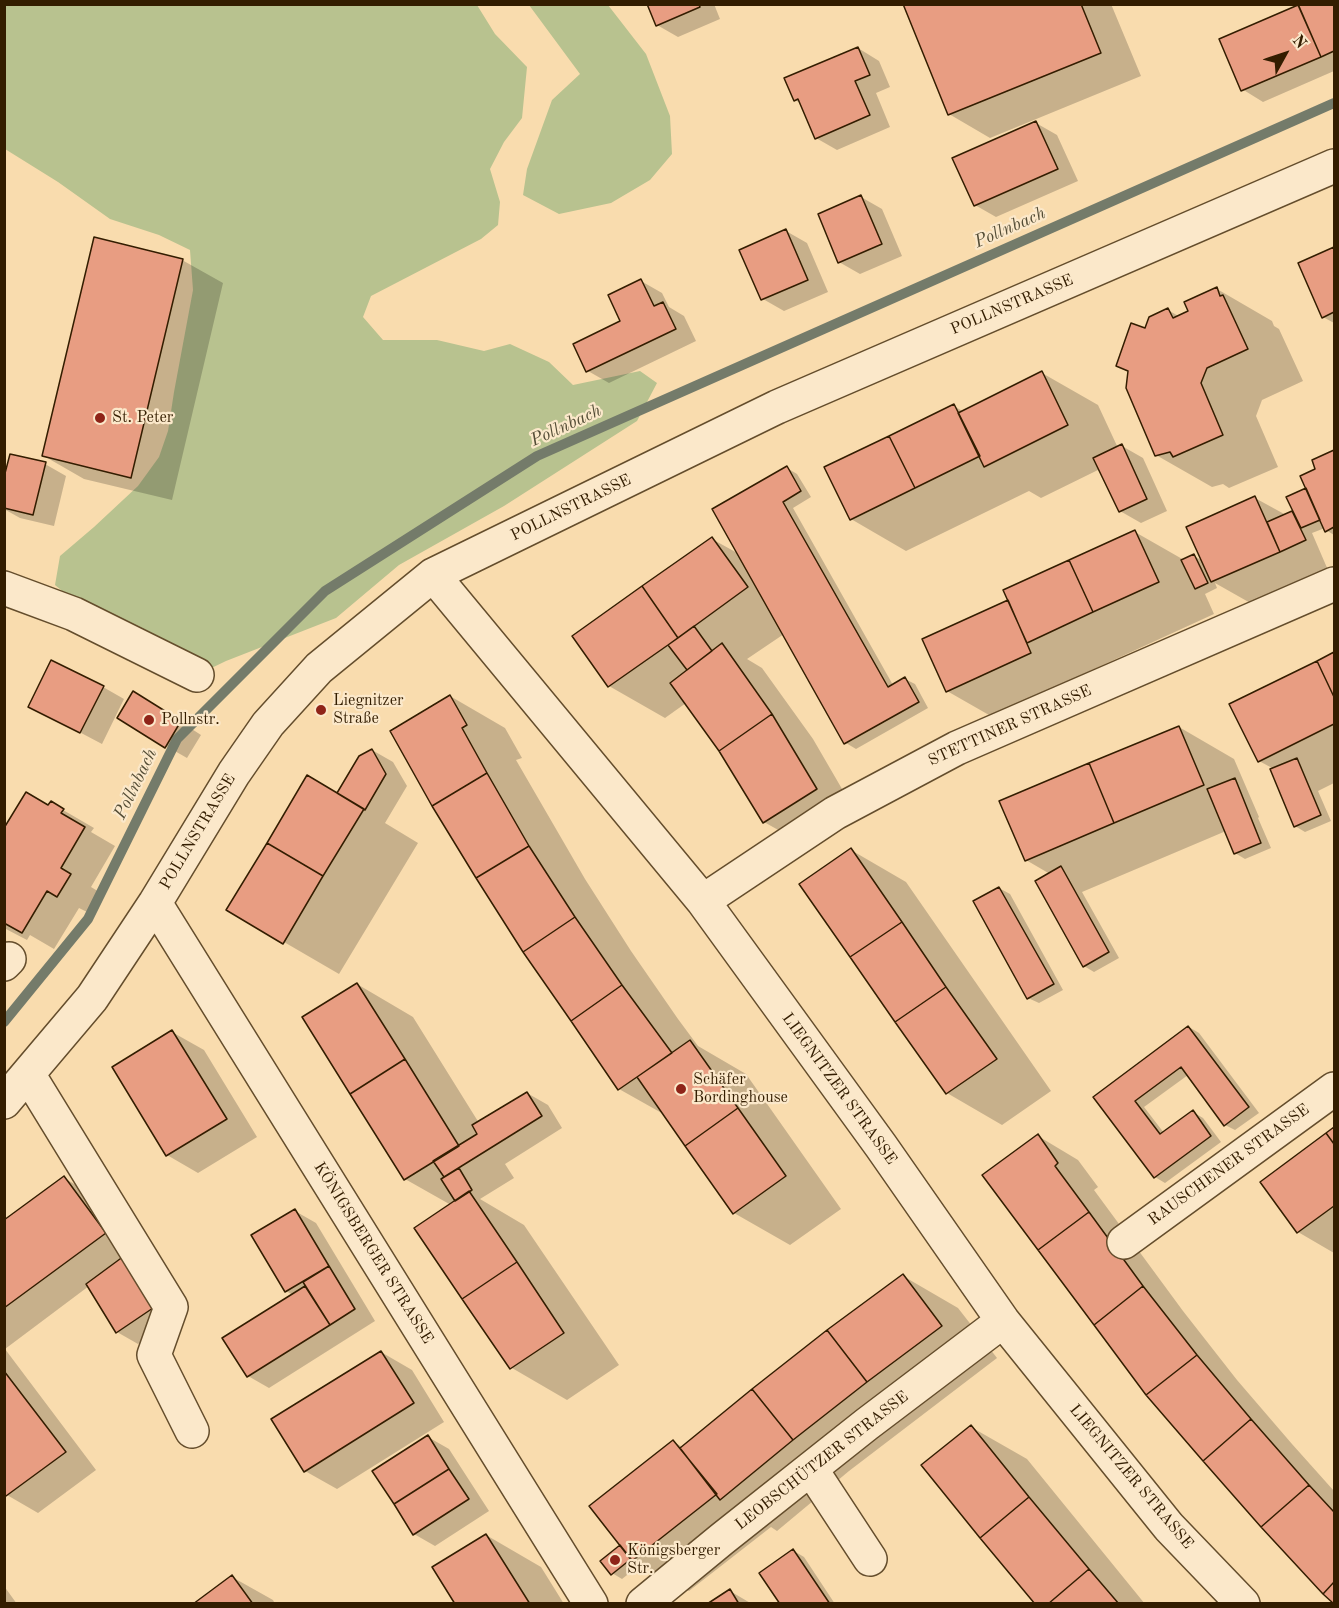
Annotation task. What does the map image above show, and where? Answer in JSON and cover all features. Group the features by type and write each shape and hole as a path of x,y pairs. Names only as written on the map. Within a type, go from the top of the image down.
{"street":[{"name":"POLLNSTRASSE","path":"4,1102 92,998 155,903 234,773 268,724 319,668 433,575 777,407 1335,166"},
{"name":"LIEGNITZER STRASSE","path":"433,575 704,901 881,1146 1003,1321 1169,1527 1243,1604"},
{"name":"STETTINER STRASSE","path":"704,901 835,813 957,748 1335,584"},
{"path":"4,588 74,614 197,675"},
{"name":"KÖNIGSBERGER STRASSE","path":"155,903 591,1604"},
{"path":"28,1074 171,1307 154,1355 192,1431"},
{"name":"RAUSCHENER STRASSE","path":"1124,1242 1335,1089"},
{"name":"LEOBSCHÜTZER STRASSE","path":"643,1604 876,1417 1003,1321"},
{"path":"811,1469 870,1559"}],"green space":[{"path":"5,5 477,5 495,34 527,67 522,118 504,142 490,169 500,202 498,225 481,239 371,296 363,317 383,340 437,340 484,351 510,344 549,362 573,385 640,371 657,383 637,421 504,506 399,565 336,618 226,661 197,675 80,606 55,585 60,556 138,486 159,457 168,431 193,290 190,250 159,235 110,219 58,182 5,149"},
{"path":"529,5 608,5 646,54 670,116 672,154 650,180 611,203 559,214 523,195 527,169 552,100 580,74"}],"building":[{"path":"647,4 699,4 700,7 656,26"},
{"path":"903,4 1081,4 1101,53 948,115"},
{"path":"1298,4 1334,4 1334,51 1321,57"},
{"path":"1298,5 1321,57 1241,91 1219,39"},
{"path":"858,47 870,75 855,81 870,115 815,139 798,99 794,101 784,78"},
{"path":"1036,121 1058,169 974,206 952,158"},
{"path":"861,195 882,244 838,263 818,214"},
{"path":"786,229 808,280 761,300 739,250"},
{"path":"94,237 183,259 131,478 42,456"},
{"path":"1334,247 1334,312 1322,318 1298,263"},
{"path":"641,279 654,306 663,302 676,329 586,372 573,344 620,321 608,295"},
{"path":"1217,287 1248,349 1207,368 1201,383 1223,435 1173,457 1170,452 1155,456 1126,388 1128,371 1116,366 1131,323 1145,328 1149,317 1168,308 1173,318 1188,311 1184,302"},
{"path":"1042,371 1068,425 984,467 958,413"},
{"path":"954,404 980,456 915,488 889,436"},
{"path":"889,436 915,488 850,520 824,467"},
{"path":"1122,444 1147,499 1119,512 1093,458"},
{"path":"1334,450 1334,527 1325,532 1300,476 1315,469 1312,460"},
{"path":"10,454 46,462 33,515 4,508 4,477"},
{"path":"787,466 801,491 783,502 888,687 905,677 919,702 844,744 712,509"},
{"path":"1306,488 1320,520 1301,528 1286,497"},
{"path":"1255,496 1280,552 1211,582 1186,527"},
{"path":"1292,511 1306,540 1280,552 1267,522"},
{"path":"1135,530 1159,582 1093,612 1069,560"},
{"path":"712,537 748,587 678,638 642,586"},
{"path":"1194,554 1208,583 1195,589 1181,560"},
{"path":"1069,560 1093,612 1027,643 1003,590"},
{"path":"642,586 678,638 608,687 572,636"},
{"path":"1008,600 1031,653 946,692 922,639"},
{"path":"694,626 712,651 687,670 668,645"},
{"path":"722,643 772,714 719,751 670,683"},
{"path":"1334,652 1334,697 1317,661"},
{"path":"51,660 104,686 80,733 28,707"},
{"path":"1317,661 1334,697 1334,724 1258,762 1229,704"},
{"name":"Pollnstr.","path":"133,691 181,721 165,748 117,718"},
{"path":"450,695 467,725 462,728 487,773 432,806 390,731"},
{"path":"772,714 817,789 763,823 719,751"},
{"path":"1179,726 1204,785 1114,823 1089,763"},
{"path":"372,749 386,774 365,810 337,793 359,756"},
{"path":"1297,758 1321,815 1294,827 1270,769"},
{"path":"1089,763 1114,823 1025,861 999,801"},
{"path":"487,773 529,846 476,878 432,806"},
{"path":"307,775 364,809 323,876 267,843"},
{"path":"1235,778 1261,843 1234,854 1207,789"},
{"path":"26,792 48,805 51,801 64,809 61,813 85,827 61,868 71,874 57,897 47,891 22,933 4,923 4,828"},
{"path":"267,843 323,876 283,944 226,910"},
{"path":"529,846 575,917 523,952 476,878"},
{"path":"851,848 902,922 850,957 799,884"},
{"path":"1061,866 1109,952 1083,967 1035,881"},
{"path":"999,887 1054,984 1027,999 973,901"},
{"path":"575,917 622,985 571,1021 523,952"},
{"path":"902,922 946,987 895,1022 850,957"},
{"path":"357,983 405,1059 350,1094 302,1017"},
{"path":"622,985 672,1053 618,1090 571,1021"},
{"path":"946,987 997,1059 946,1094 895,1022"},
{"path":"1188,1026 1249,1107 1224,1126 1181,1067 1135,1101 1160,1134 1193,1110 1211,1136 1154,1178 1093,1097"},
{"path":"172,1030 227,1119 166,1156 112,1067"},
{"path":"690,1040 738,1108 685,1146 637,1077"},
{"path":"405,1059 459,1146 404,1180 350,1094"},
{"path":"527,1092 542,1116 444,1177 433,1161 477,1134 472,1125"},
{"path":"738,1108 786,1176 733,1214 685,1146"},
{"path":"1334,1127 1334,1144 1326,1133"},
{"path":"1326,1133 1334,1144 1334,1206 1297,1233 1260,1182"},
{"path":"1038,1134 1058,1163 1055,1166 1089,1212 1038,1250 982,1175"},
{"path":"459,1168 472,1190 455,1201 441,1179"},
{"path":"64,1176 106,1233 4,1308 4,1220"},
{"path":"469,1191 517,1262 462,1299 414,1228"},
{"path":"295,1209 329,1266 285,1292 251,1235"},
{"path":"1089,1212 1143,1286 1094,1325 1038,1250"},
{"path":"124,1256 156,1306 116,1333 86,1284"},
{"path":"517,1262 564,1333 510,1369 462,1299"},
{"path":"329,1266 355,1309 330,1325 303,1282"},
{"path":"903,1274 942,1326 867,1382 827,1330"},
{"path":"305,1286 330,1325 247,1377 222,1338"},
{"path":"1143,1286 1197,1355 1146,1395 1094,1325"},
{"path":"827,1330 867,1382 793,1440 752,1389"},
{"path":"381,1351 414,1403 304,1472 271,1419"},
{"path":"1197,1355 1251,1419 1203,1461 1146,1395"},
{"path":"4,1371 66,1452 6,1496 4,1494"},
{"path":"752,1389 793,1440 720,1500 680,1448"},
{"path":"1251,1419 1309,1485 1261,1527 1203,1461"},
{"path":"971,1425 1029,1497 980,1538 921,1465"},
{"path":"428,1435 449,1469 394,1504 372,1471"},
{"path":"673,1440 717,1494 632,1561 589,1506"},
{"path":"449,1469 469,1499 413,1535 394,1504"},
{"path":"1309,1485 1334,1512 1334,1582 1323,1594 1261,1527"},
{"path":"1029,1497 1089,1569 1048,1604 1035,1604 980,1538"},
{"path":"486,1534 530,1604 455,1604 432,1567"},
{"name":"Königsberger Str.","path":"620,1545 631,1559 611,1575 600,1561"},
{"path":"793,1549 830,1604 780,1604 759,1573"},
{"path":"1089,1569 1119,1604 1048,1604"},
{"path":"232,1575 253,1604 193,1604"},
{"path":"1334,1582 1334,1604 1323,1594"},
{"path":"730,1589 739,1604 707,1604"}],"waterway":[{"name":"Pollnbach","path":"4,1022 88,919 177,739 325,591 537,456 1334,103"}],"place":[{"name":"St. Peter","path":"100,418"},
{"name":"Liegnitzer Straße","path":"321,710"},
{"name":"Pollnstr.","path":"149,720"},
{"name":"Schäfer Bordinghouse","path":"681,1089"},
{"name":"Königsberger Str.","path":"615,1560"}]}
